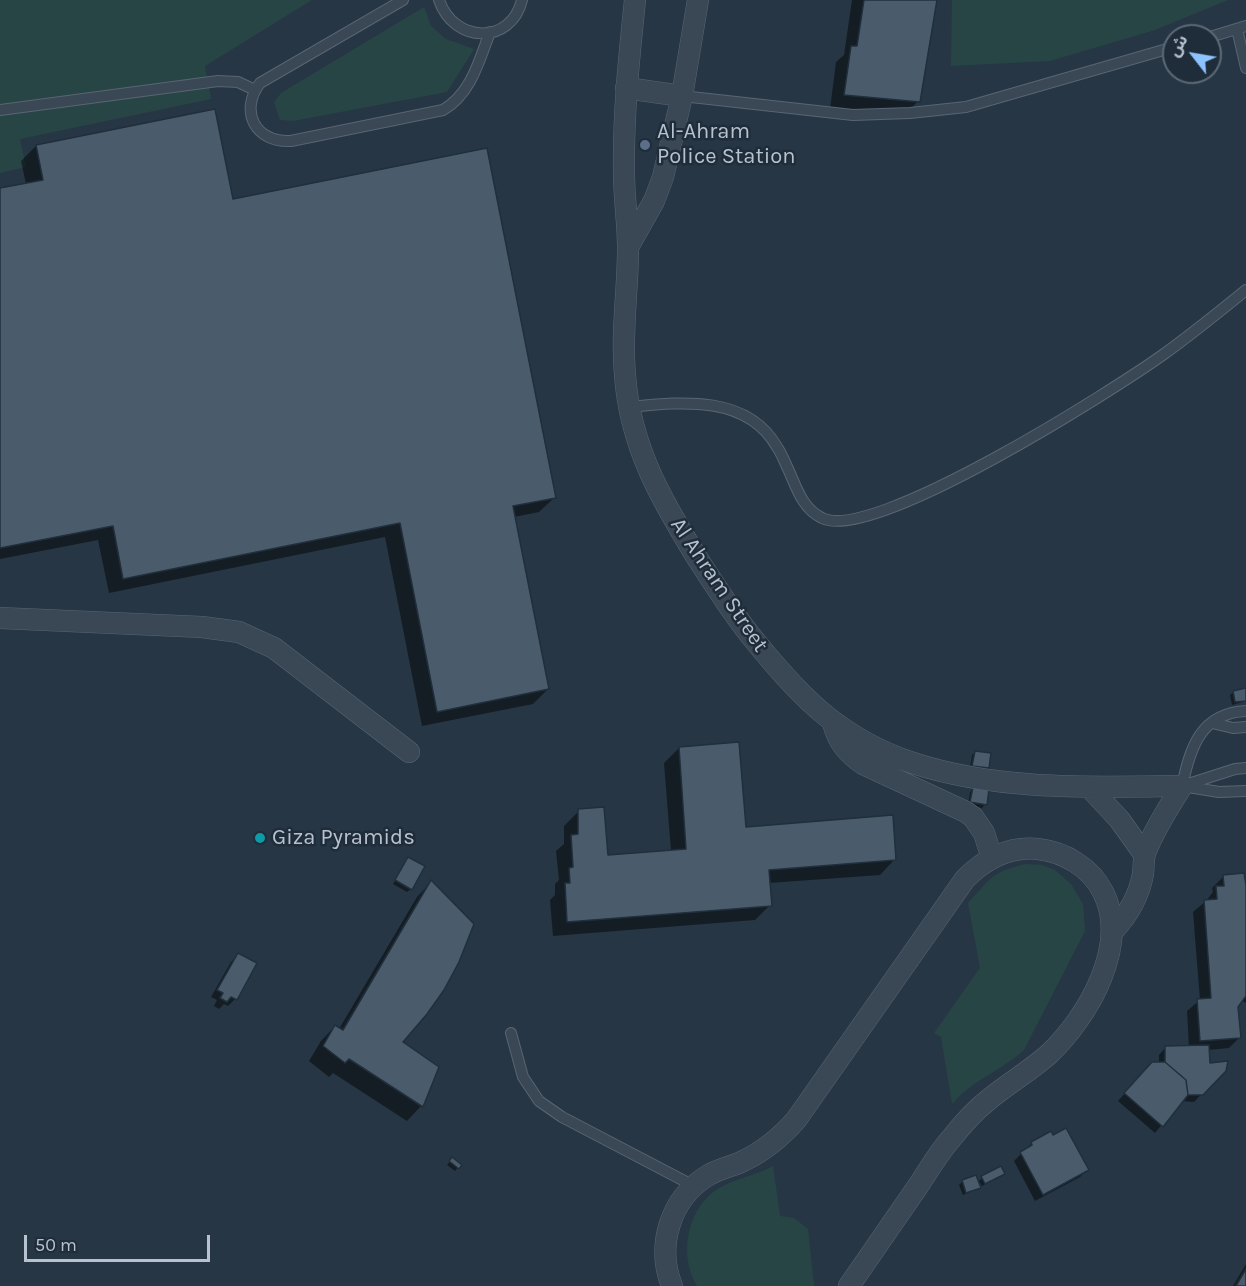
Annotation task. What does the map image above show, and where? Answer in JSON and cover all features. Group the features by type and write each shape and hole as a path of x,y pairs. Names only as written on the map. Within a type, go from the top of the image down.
{"street":[{"name":"Al Ahram Street","path":"635,0 626,88 624,172 628,247 623,343 629,407 642,454 656,489 727,604 787,679 833,723 883,751 938,771 981,779 1089,788 1182,786"},
{"name":"Al Ahram Street","path":"628,247 654,201 663,177 681,96 698,0"},
{"path":"626,88 681,96"},
{"path":"0,618 202,627 239,632 274,648 409,752"},
{"path":"833,723 843,747 852,757 948,803 973,818 984,833 992,858"},
{"path":"1113,931 1124,919 1137,894 1143,874 1144,854 1182,786"},
{"path":"1089,788 1119,819 1144,854"},
{"path":"672,1286 665,1260 665,1243 668,1227 682,1200 707,1176 755,1155 784,1133 796,1120 965,879 977,867 992,858 1021,849 1052,851 1079,864 1100,887 1107,901 1113,931 1112,947 1100,979 1083,1010 1050,1053 966,1120 849,1286"}],"lane":[{"path":"403,0 267,77 255,90 251,99 251,118 262,134 281,141 431,114 454,104 469,84 490,32"},
{"path":"439,0 449,20 458,27 479,34 490,32 509,22 516,14 522,0"},
{"path":"1222,34 1242,28 1246,68"},
{"path":"681,96 853,115 910,113 966,107 1162,50"},
{"path":"0,110 218,81 238,82 255,90"},
{"path":"629,407 683,403 720,406 737,412 752,421 777,446 802,500 811,511 832,521 854,520 910,501 1065,418 1163,354 1246,290"},
{"path":"1182,786 1192,746 1200,733 1232,712 1246,711"},
{"path":"1212,723 1233,728 1246,727"},
{"path":"1182,786 1235,769 1246,768"},
{"path":"1182,786 1219,792 1246,791"},
{"path":"511,1034 523,1077 530,1090 544,1105 562,1117 694,1186"}],"green space":[{"path":"0,0 312,0 205,66 211,99 20,139 26,167 0,173"},
{"path":"952,0 1228,0 1170,24 1162,24 1162,27 1155,30 1050,61 951,66"},
{"path":"424,7 431,26 446,39 474,49 447,92 293,121 280,120 274,102 281,93"},
{"path":"1025,864 1042,865 1055,870 1071,884 1083,904 1085,931 1024,1050 968,1088 952,1104 941,1037 934,1033 980,968 968,903 992,878 1005,870"},
{"path":"773,1166 780,1216 794,1218 808,1229 814,1286 697,1286 691,1273 687,1244 695,1216 702,1203 725,1185"}],"building":[{"path":"864,0 937,0 920,102 844,95 851,46 857,46"},
{"path":"215,109 233,199 487,148 556,498 513,506 549,689 437,712 400,523 123,579 113,526 0,548 0,188 43,180 36,145"},
{"path":"1246,688 1246,701 1235,702 1233,691"},
{"path":"739,742 746,827 893,815 896,860 769,870 772,906 567,922 565,883 570,883 569,868 573,867 571,835 578,834 578,809 604,807 608,855 686,849 679,747"},
{"path":"975,751 991,753 989,768 972,766"},
{"path":"973,787 989,789 987,805 970,802"},
{"path":"408,857 425,866 412,890 395,880"},
{"path":"1244,873 1246,885 1246,996 1238,1007 1241,1038 1200,1041 1197,999 1211,998 1204,900 1217,899 1216,886 1224,886 1223,875"},
{"path":"431,880 474,924 459,962 444,990 403,1042 439,1067 423,1107 349,1059 345,1063 323,1046 335,1025 343,1030"},
{"path":"238,953 257,963 237,1000 231,997 227,1002 220,998 223,993 217,990"},
{"path":"1209,1045 1210,1063 1228,1061 1226,1071 1203,1095 1188,1095 1186,1080 1165,1062 1165,1046"},
{"path":"1152,1062 1165,1062 1186,1080 1188,1095 1163,1127 1124,1093"},
{"path":"1066,1128 1089,1170 1043,1195 1020,1152 1032,1145 1031,1142 1051,1131 1053,1135"},
{"path":"452,1157 462,1165 459,1169 449,1161"},
{"path":"1001,1166 1005,1174 985,1184 981,1176"},
{"path":"976,1175 981,1188 966,1193 962,1180"},
{"path":"1246,1269 1246,1286 1236,1286"}],"place":[{"name":"Al-Ahram Police Station","path":"645,145"},
{"name":"Giza Pyramids","path":"260,838"}]}
